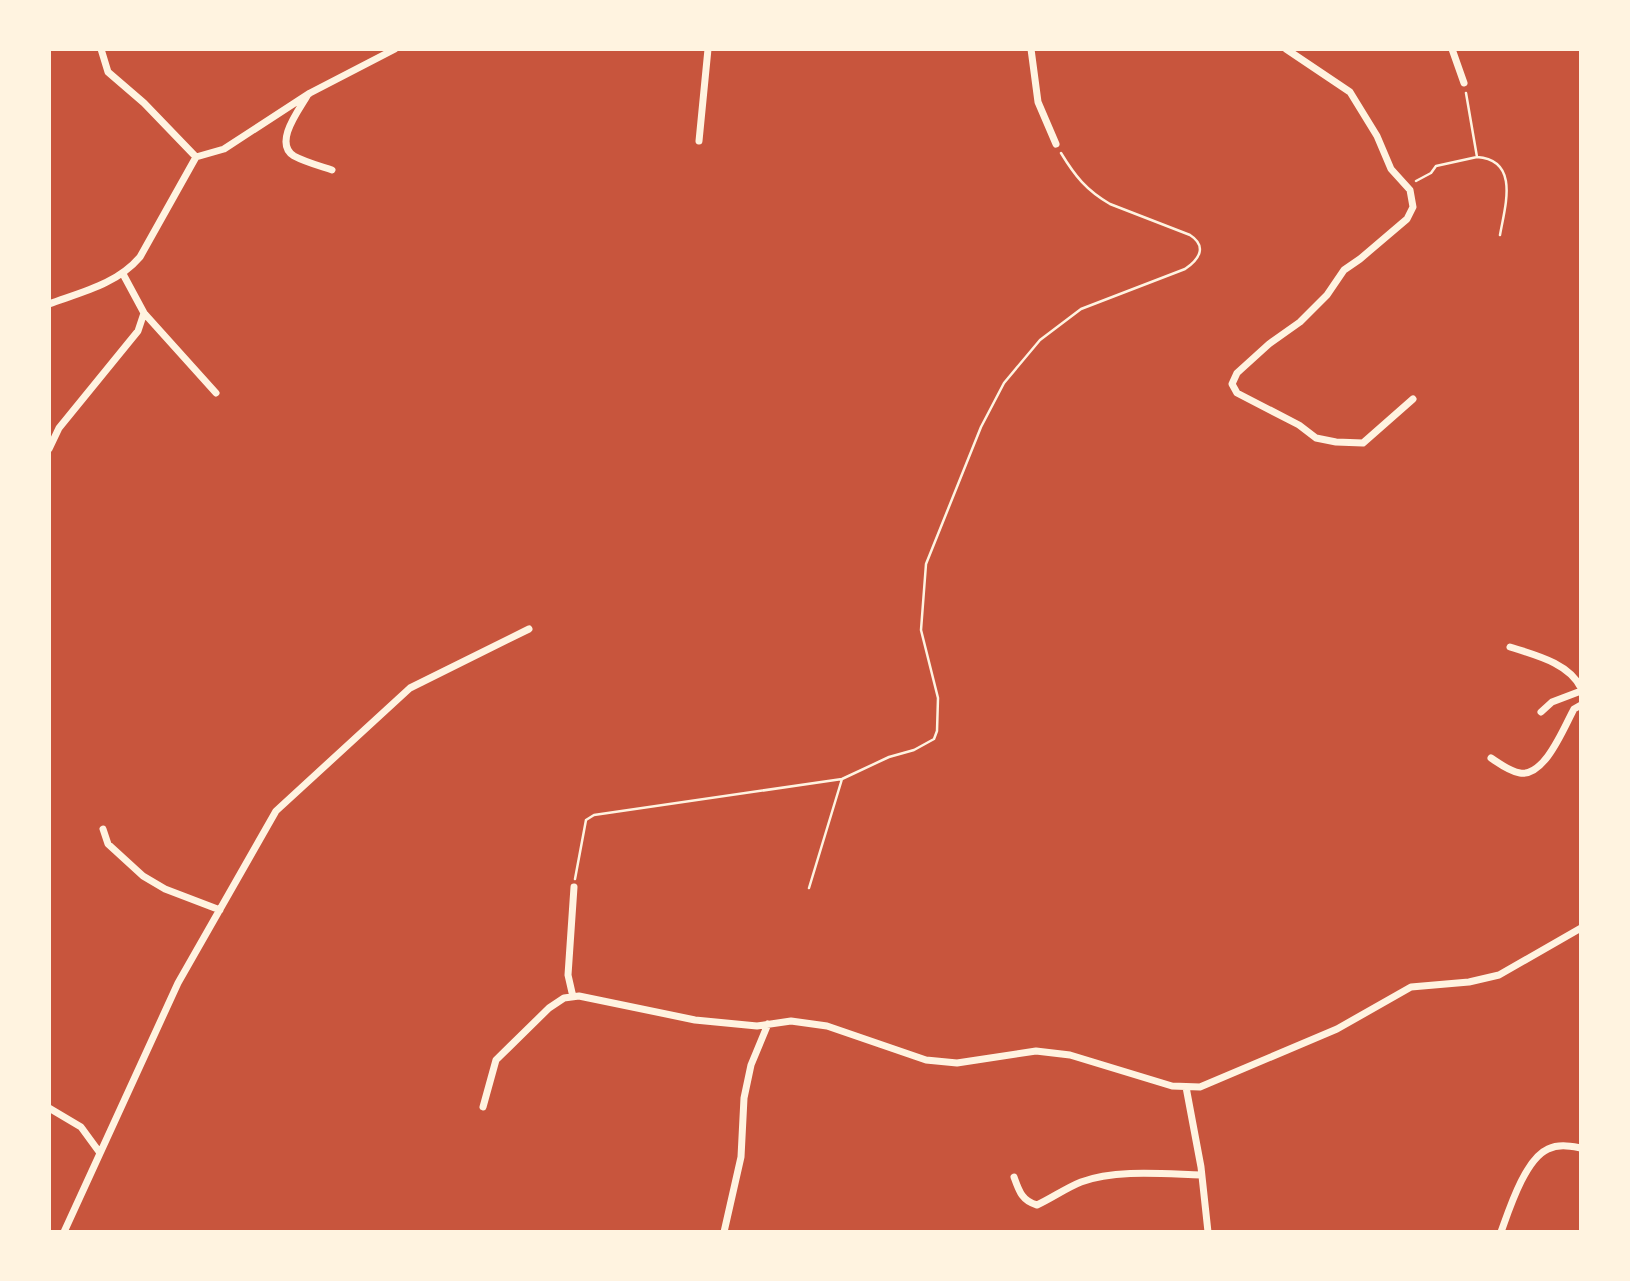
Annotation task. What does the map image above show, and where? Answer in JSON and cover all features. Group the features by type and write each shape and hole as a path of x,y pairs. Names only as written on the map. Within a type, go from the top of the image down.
{"street":[{"path":"101,49 108,72 144,103 196,157"},
{"path":"49,304 116,279 140,257 196,157 224,149 310,93 395,49"},
{"path":"699,141 708,49"},
{"path":"1031,49 1038,102 1056,144"},
{"path":"1286,49 1350,92 1377,136 1391,169 1410,190 1413,207 1407,219 1360,260 1344,270 1327,295 1300,322 1269,344 1237,373 1232,384 1237,393 1299,425 1316,438 1336,442 1363,443 1413,400"},
{"path":"1452,49 1464,83"},
{"path":"310,93 287,132 286,146 292,155 331,170"},
{"path":"123,274 144,313 216,393"},
{"path":"49,449 59,428 138,331 144,313"},
{"path":"64,1232 178,983 276,811 410,688 530,629"},
{"path":"1510,647 1542,657 1575,676 1581,689 1552,702 1542,712"},
{"path":"1491,758 1509,770 1523,774 1536,770 1549,756 1574,709 1581,705"},
{"path":"103,828 108,844 143,876 165,889 219,910"},
{"path":"573,997 568,975 574,887"},
{"path":"483,1107 496,1060 549,1008 564,998 573,997 695,1020 757,1026 791,1021 827,1026 926,1060 957,1063 1036,1051 1070,1055 1172,1086 1200,1087 1337,1029 1411,987 1469,982 1499,975 1581,928"},
{"path":"724,1232 741,1157 744,1098 751,1065 768,1024"},
{"path":"1186,1087 1208,1232"},
{"path":"49,1108 80,1128 100,1153"},
{"path":"1501,1232 1531,1164 1545,1150 1561,1145 1581,1148"},
{"path":"1014,1177 1020,1195 1037,1205 1083,1182 1102,1177 1150,1173 1201,1175"}],"path":[{"path":"1464,83 1477,157"},
{"path":"574,887 586,820 594,815 842,779 934,739 937,731 938,698 921,630 926,564 981,427 1004,383 1040,340 1081,309 1185,269 1195,263 1200,255 1199,241 1190,235 1100,198 1077,180 1056,144"},
{"path":"1407,186 1431,173 1436,166 1477,157 1490,158 1498,164 1507,180 1500,235"},
{"path":"809,888 842,779"}]}
